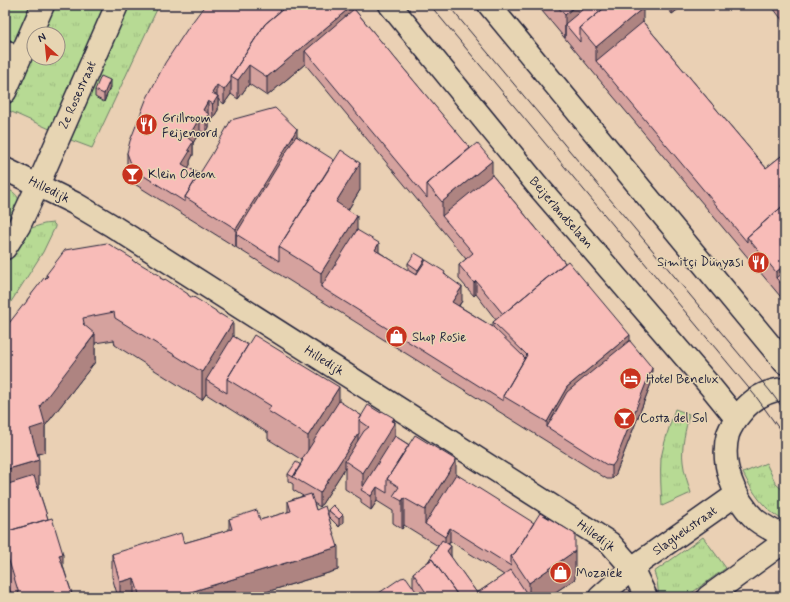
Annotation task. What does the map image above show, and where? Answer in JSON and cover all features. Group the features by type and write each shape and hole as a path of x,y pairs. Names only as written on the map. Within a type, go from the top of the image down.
{"street":[{"path":"5,92 43,5"},
{"name":"2e Rosestraat","path":"5,248 19,226 38,185 117,5"},
{"name":"Beijerlandselaan","path":"390,5 537,185 736,418"},
{"path":"489,5 785,363"},
{"path":"5,51 14,71"},
{"name":"Hilledijk","path":"5,169 74,203 111,225 610,543 632,568"},
{"path":"785,389 770,391 746,406 736,418 728,433 727,444 729,475 743,504 756,520 767,528 785,537"},
{"name":"Slaghekstraat","path":"600,597 632,568 737,494"},
{"path":"708,597 785,541"},
{"path":"632,568 646,597"}],"green space":[{"path":"8,5 32,5 11,50 6,33 5,21"},
{"path":"51,5 108,5 52,130 5,109 26,62 26,66 66,66 66,26 42,26"},
{"path":"128,5 159,5 92,148 68,139"},
{"path":"5,188 17,196 18,205 5,232"},
{"path":"53,223 55,227 43,252 5,311 5,265 14,252 25,230 44,224"},
{"path":"675,409 689,414 684,438 683,456 684,470 691,493 662,506 661,458"},
{"path":"766,463 776,484 785,492 785,521 771,512 760,501 743,473"},
{"path":"703,537 726,568 686,597 659,597 654,572"}],"building":[{"path":"205,5 275,5 280,11 265,24 231,76 231,81 224,90 217,85 212,93 218,96 213,104 208,101 203,110 209,114 206,120 200,117 188,138 193,142 188,150 190,151 182,164 199,174 185,197 185,202 133,169 127,153 130,141 146,100 165,63"},
{"path":"288,5 353,5 267,77 249,65 238,80 231,76 265,24"},
{"path":"556,5 576,5 565,15"},
{"path":"588,5 608,5 580,28 580,42 565,24"},
{"path":"608,5 641,5 643,8 596,47 580,28"},
{"path":"354,9 470,148 427,184 427,198 305,51"},
{"path":"643,22 766,168 785,153 785,181 781,185 785,190 785,204 747,237 747,242 596,61"},
{"path":"101,76 110,80 104,94 95,90"},
{"path":"275,108 297,129 236,229 185,197 231,120"},
{"path":"296,136 334,160 279,247 279,261 236,234"},
{"path":"477,143 492,161 442,202 427,184"},
{"path":"341,150 360,163 336,202 357,216 321,273 279,247"},
{"path":"492,175 565,263 503,314 476,281 474,283 459,265 473,253 442,216"},
{"path":"785,204 785,265 776,272 747,237"},
{"path":"357,230 379,243 375,250 416,275 426,260 445,272 444,274 462,287 452,302 493,327 525,358 503,396 503,401 321,287"},
{"path":"107,243 133,259 132,260 136,263 137,262 161,276 160,278 165,279 192,298 192,296 233,322 202,372 115,318 114,312 83,318 83,324 95,334 40,406 45,424 30,429 39,460 5,470 6,327 44,278 45,279 48,276 46,275 65,250"},
{"path":"415,253 425,259 418,270 408,263"},
{"path":"568,261 630,335 567,387 547,422 503,396 527,355 493,322"},
{"path":"785,270 785,288 776,278"},
{"path":"254,335 339,387 308,436 268,411 271,406 227,379"},
{"path":"233,336 248,345 227,379 227,393 206,380"},
{"path":"629,341 652,368 615,462 612,466 607,465 547,427 567,392"},
{"path":"339,401 362,416 359,420 359,434 320,493 293,477 303,460 302,459"},
{"path":"368,405 381,413 382,411 394,418 392,421 395,422 363,473 345,461 364,431 369,427 359,420"},
{"path":"415,435 456,460 425,510 404,498 402,501 393,496 399,487 387,479"},
{"path":"395,436 409,445 387,479 387,493 377,487 371,496 361,490"},
{"path":"296,462 301,465 293,477 288,474"},
{"path":"456,474 534,523 515,553 511,556 511,566 450,528 445,537 425,524"},
{"path":"34,476 48,519 5,532 5,485"},
{"path":"311,494 316,510 325,506 338,547 184,594 184,597 140,597 134,578 120,582 112,554 181,533 184,543 232,529 229,519 257,510 260,520 291,511 288,501"},
{"path":"333,505 343,515 339,519 328,510"},
{"path":"540,513 575,534 575,551 529,583 511,556 515,553"},
{"path":"52,518 63,554 59,555 73,597 20,597 5,548 5,532"},
{"path":"442,540 451,546 447,551 477,593 511,570 529,597 459,597 432,559 428,562"},
{"path":"432,559 459,597 429,597 413,573"},
{"path":"406,577 420,597 373,597 401,578"}],"tram line":[{"path":"430,5 757,398 785,437"},
{"path":"448,5 770,391 785,411"}],"place":[{"name":"Grillroom Feijenoord","path":"146,125"},
{"name":"Klein Odeon","path":"132,174"},
{"name":"Simitçi Dünyası","path":"759,262"},
{"name":"Shop Rosie","path":"396,337"},
{"name":"Hotel Benelux","path":"631,379"},
{"name":"Costa del Sol","path":"624,418"},
{"name":"Mozaiek","path":"560,573"}]}
